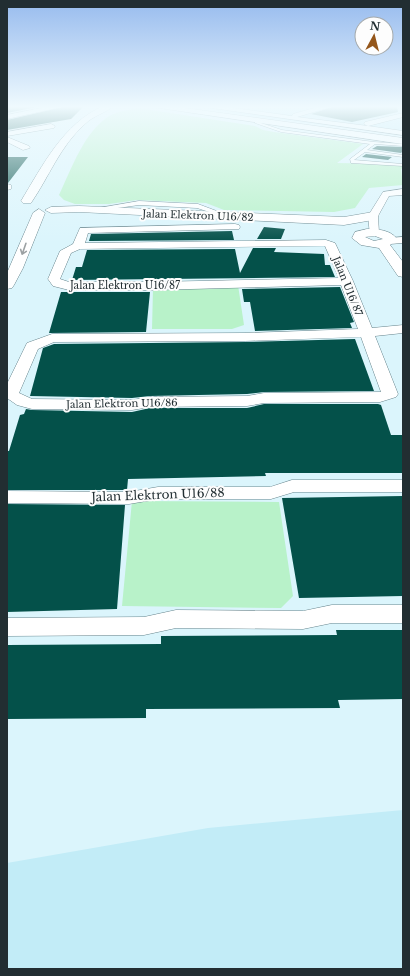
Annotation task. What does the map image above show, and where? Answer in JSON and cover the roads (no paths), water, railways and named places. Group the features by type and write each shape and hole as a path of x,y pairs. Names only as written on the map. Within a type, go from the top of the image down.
{"street":[{"path":"48,205 18,209 27,201 56,152"},
{"path":"403,192 386,194 373,216 365,234 360,240 367,243 403,240"},
{"path":"27,201 48,205"},
{"path":"7,285 16,271 48,205"},
{"name":"Jalan Elektron U16/82","path":"48,205 92,210 344,221 373,216"},
{"path":"318,220 365,234 387,236 386,242 403,274"},
{"path":"163,229 161,245 78,246 84,230 235,227"},
{"name":"Jalan U16/87","path":"161,245 326,243 331,245 366,333"},
{"name":"Jalan Elektron U16/87","path":"78,246 66,251 54,279 57,283 69,286 153,286 346,281"},
{"name":"Jalan Elektron U16/86","path":"366,333 390,394 380,397 264,398 247,401 150,402 132,405 32,404 23,402 14,397 12,393 32,346 52,338 366,333 403,329"},
{"name":"Jalan Elektron U16/88","path":"7,497 129,498 158,493 271,493 292,486 403,486"},
{"path":"7,627 144,626 176,619 303,620 332,614 403,614"}],"lane":[{"path":"362,152 352,160 354,162 403,165"},
{"path":"374,152 403,156"}]}
